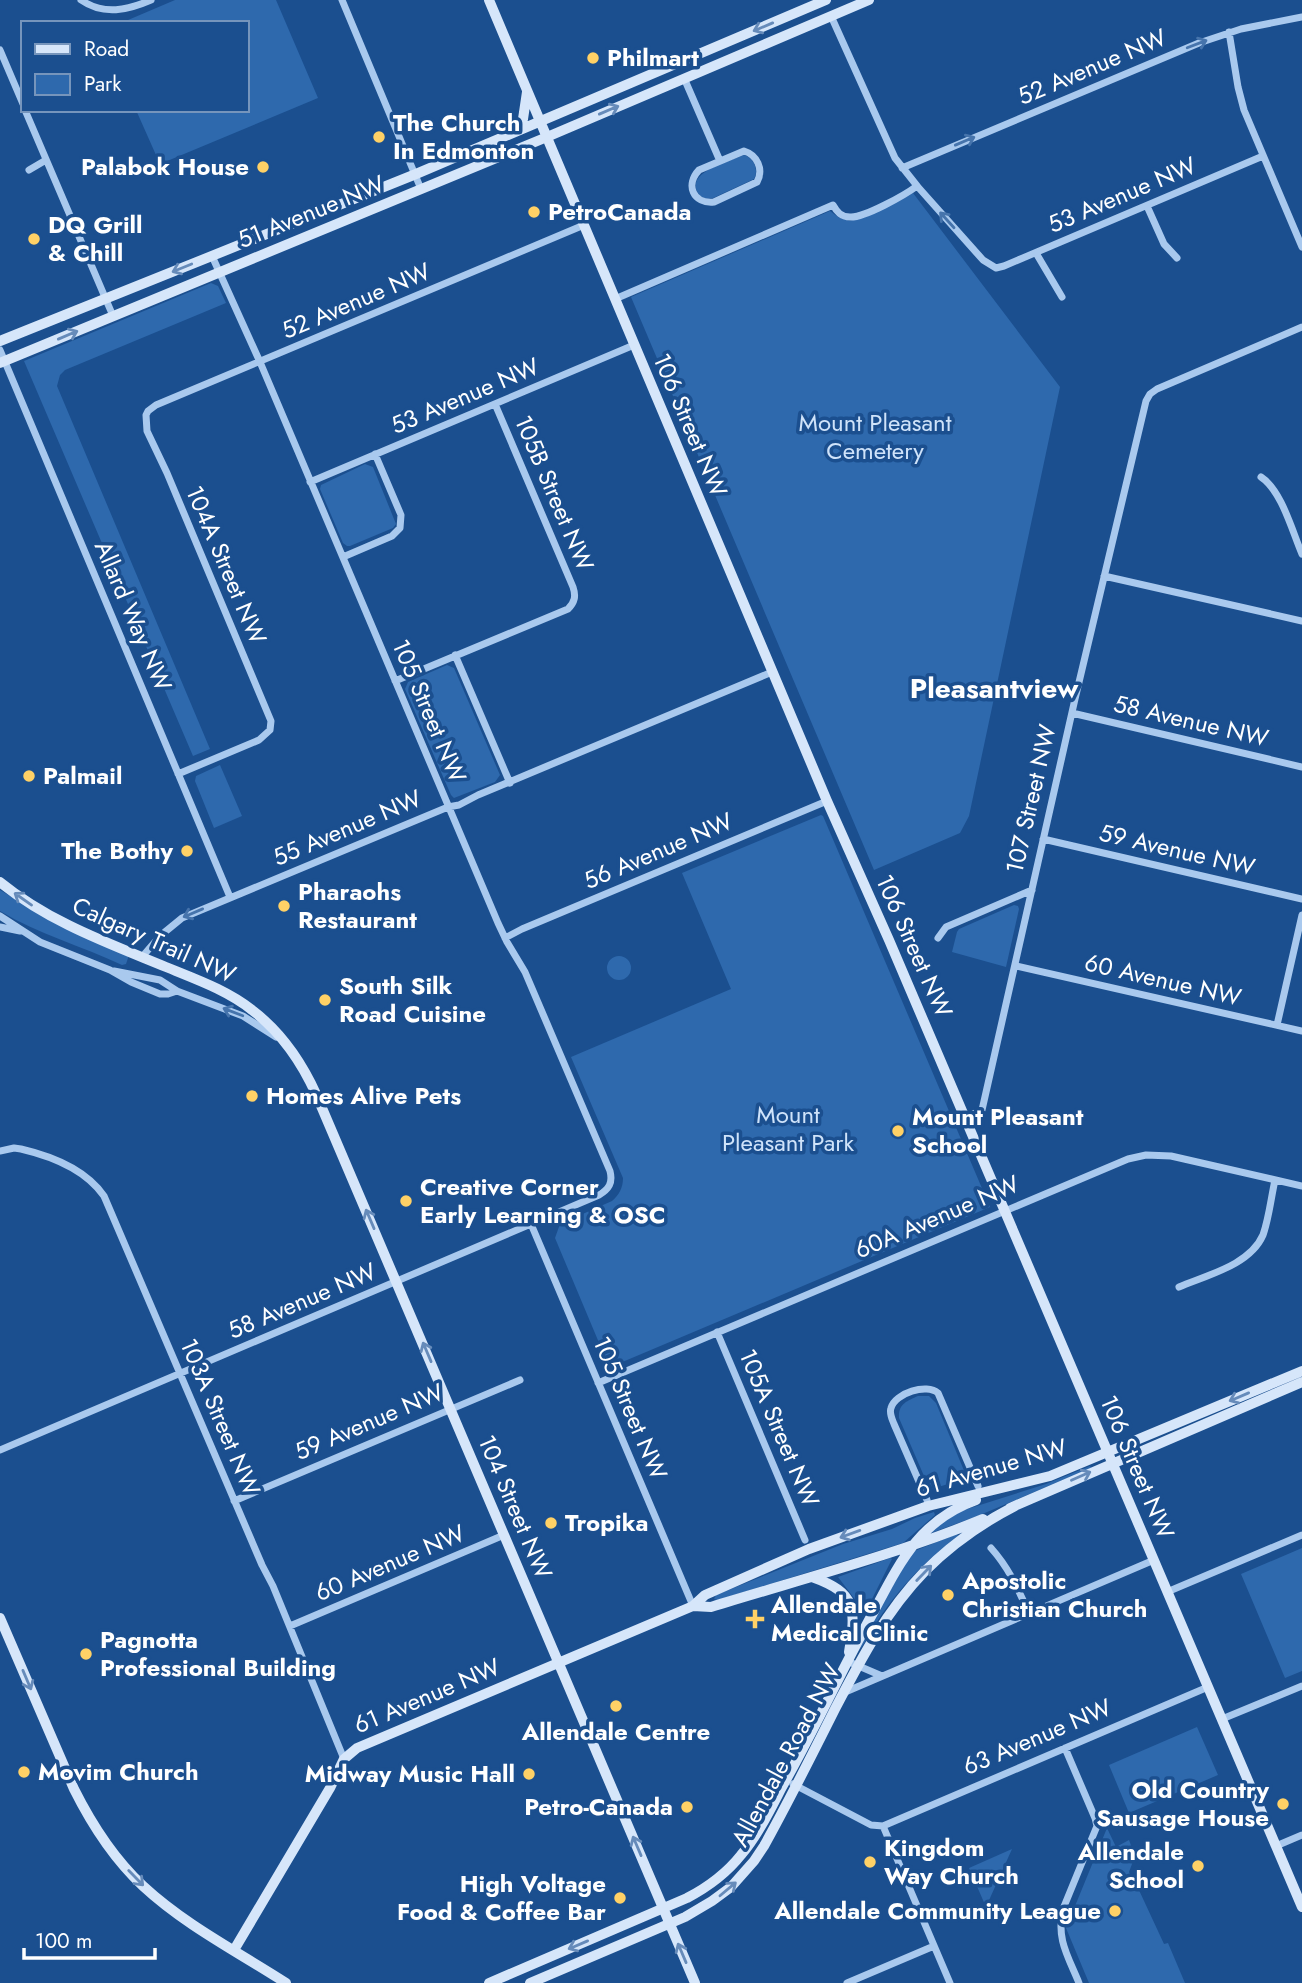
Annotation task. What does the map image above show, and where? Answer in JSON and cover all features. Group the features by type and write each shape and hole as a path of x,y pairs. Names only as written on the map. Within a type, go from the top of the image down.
{"main road":[{"name":"106 Street NW","path":"489,0 772,672 1302,1907"},
{"name":"51 Avenue NW","path":"0,341 416,174 825,0"},
{"path":"825,0 831,16"},
{"name":"51 Avenue NW","path":"2,362 547,137 869,0"},
{"path":"508,135 523,119 527,92"},
{"name":"Calgary Trail NW","path":"0,882 24,901 78,930 195,979 239,1001 257,1014 288,1046"},
{"name":"104 Street NW","path":"288,1046 316,1094 695,1983"},
{"name":"61 Avenue NW","path":"693,1606 711,1607 964,1527 1015,1506 1110,1458 1302,1371"},
{"name":"61 Avenue NW","path":"234,1950 330,1788 344,1759 361,1746 693,1606 705,1595 809,1549 928,1506 1033,1481 1110,1458 1302,1382"},
{"name":"Allendale Road NW","path":"669,1924 712,1901 731,1887 764,1846 847,1661 904,1556 913,1545 929,1527 958,1507 1033,1481"},
{"name":"Allendale Road NW","path":"664,1909 702,1890 730,1867 753,1839 790,1783 885,1619 926,1570 966,1536 1015,1506"},
{"path":"811,1577 838,1589 851,1607 854,1622 847,1661"},
{"path":"0,1618 74,1789 97,1831 144,1887 184,1918 286,1983"},
{"path":"489,1983 664,1909"},
{"path":"530,1983 669,1924"}],"street":[{"path":"83,1 102,9 116,10 134,8 151,0"},
{"path":"342,0 421,189"},
{"path":"614,299 833,205 841,215 853,218 899,198 916,186 888,144 831,16"},
{"name":"52 Avenue NW","path":"902,168 1229,32 1302,18"},
{"path":"1229,32 1240,96 1248,122 1302,247"},
{"path":"0,50 21,99"},
{"path":"684,78 720,161"},
{"path":"26,112 113,316"},
{"path":"744,151 750,153 760,169 760,176 752,186 714,202 700,201 692,187 695,175 699,170 720,161 744,151"},
{"name":"53 Avenue NW","path":"916,186 983,260 996,268 1264,156"},
{"path":"29,170 46,160"},
{"path":"1147,206 1164,244 1177,258"},
{"name":"52 Avenue NW","path":"146,415 156,405 583,225"},
{"path":"1036,253 1062,297"},
{"name":"105 Street NW","path":"212,256 260,362 505,938 525,972 605,1159 611,1179"},
{"name":"107 Street NW","path":"965,1118 982,1110 1072,713 1148,397 1157,389 1302,327"},
{"name":"53 Avenue NW","path":"310,482 634,345"},
{"name":"Allard Way NW","path":"0,350 2,362 230,897"},
{"name":"105B Street NW","path":"455,655 568,609 575,597 495,404"},
{"name":"104A Street NW","path":"146,415 147,431 269,716 270,730 259,740 178,774"},
{"path":"343,557 392,536 402,524 401,515 375,454"},
{"path":"1261,477 1277,494 1302,554"},
{"path":"1104,576 1302,621"},
{"path":"395,681 455,655 510,783"},
{"name":"55 Avenue NW","path":"142,957 177,921 230,897 458,805 772,672"},
{"name":"58 Avenue NW","path":"1072,713 1302,767"},
{"name":"56 Avenue NW","path":"505,938 827,801"},
{"name":"59 Avenue NW","path":"1044,839 1302,899"},
{"path":"938,938 946,926 1032,890"},
{"path":"1277,1025 1302,915"},
{"name":"Calgary Trail NW","path":"0,916 40,942 110,970 131,982 160,994 177,991"},
{"name":"Calgary Trail NW","path":"0,927 24,932"},
{"name":"60 Avenue NW","path":"1016,967 1302,1031"},
{"name":"Calgary Trail NW","path":"110,970 154,978 177,991 243,1016 288,1046"},
{"name":"103A Street NW","path":"3,1150 28,1150 69,1167 89,1178 108,1203 290,1626 344,1759"},
{"name":"60A Avenue NW","path":"598,1382 1118,1162 1146,1155 1171,1156 1302,1186"},
{"name":"58 Avenue NW","path":"0,1450 599,1195 608,1188 611,1179"},
{"path":"1179,1287 1241,1260 1256,1247 1264,1228 1275,1180"},
{"name":"105 Street NW","path":"531,1224 693,1606"},
{"name":"105A Street NW","path":"718,1332 805,1540"},
{"name":"59 Avenue NW","path":"234,1501 520,1380"},
{"path":"927,1500 890,1412 891,1406 898,1398 920,1389 931,1388 940,1396 978,1486"},
{"name":"60 Avenue NW","path":"290,1626 504,1535"},
{"path":"1167,1592 1302,1535"},
{"path":"991,1548 1014,1578 1029,1613"},
{"path":"843,1693 1154,1560"},
{"path":"847,1661 881,1676"},
{"name":"63 Avenue NW","path":"883,1826 1208,1686"},
{"path":"1222,1719 1302,1686"},
{"path":"1065,1748 1097,1826 1060,1921 1062,1942 1079,1983"},
{"path":"790,1783 871,1825 883,1826 950,1983"},
{"path":"1276,1846 1302,1835"},
{"path":"847,1983 934,1946"}],"green space":[{"path":"175,0 276,0 318,98 160,164 137,112 248,112 248,21 126,21"},
{"path":"744,155 755,165 754,179 713,198 705,198 698,193 696,186 703,173"},
{"name":"Mount Pleasant Cemetery","path":"913,193 1060,387 969,816 960,833 874,870 631,297 830,211 850,221"},
{"path":"211,283 218,286 226,303 65,370 60,375 57,386 210,749 193,756 24,361"},
{"path":"365,464 373,467 396,524 393,528 347,546 343,543 320,489 321,485"},
{"path":"447,665 454,668 500,775 495,782 454,798 405,689 408,682"},
{"path":"220,765 242,816 214,828 195,781 196,776"},
{"name":"Mount Pleasant Park","path":"821,815 990,1207 620,1363 605,1357 555,1238 560,1224 612,1201 623,1182 571,1057 731,989 682,873"},
{"path":"0,890 42,915 129,955 126,964 122,965 45,933 0,911"},
{"path":"1014,905 1019,909 1006,967 952,952 959,929"},
{"path":"619,956 630,963 631,968 624,979 619,980 608,973 607,968 614,957"},
{"path":"918,1396 929,1396 936,1403 965,1473 964,1479 932,1489 924,1476 899,1418 902,1406"},
{"path":"1090,1466 1091,1468 980,1515 931,1533 932,1529 961,1511 1046,1484"},
{"path":"934,1512 935,1515 903,1543 714,1599 716,1595 843,1544 892,1529"},
{"path":"957,1534 958,1536 926,1562 899,1592 855,1655 909,1555"},
{"path":"1302,1548 1302,1671 1285,1678 1241,1574"},
{"path":"892,1559 863,1617 857,1602 838,1577"},
{"path":"1197,1727 1218,1775 1129,1813 1109,1765"},
{"path":"1107,1828 1116,1847 1129,1840 1135,1856 1129,1872 1133,1880 1140,1882 1138,1888 1164,1944 1168,1943 1185,1983 1089,1983 1066,1928"},
{"path":"1012,1849 986,1907 969,1868"}],"place":[{"name":"Philmart","path":"593,58"},
{"name":"The Church In Edmonton","path":"379,137"},
{"name":"Palabok House","path":"263,167"},
{"name":"PetroCanada","path":"534,212"},
{"name":"DQ Grill & Chill","path":"34,239"},
{"name":"Palmail","path":"29,776"},
{"name":"The Bothy","path":"187,851"},
{"name":"Pharaohs Restaurant","path":"284,906"},
{"name":"South Silk Road Cuisine","path":"325,1000"},
{"name":"Homes Alive Pets","path":"252,1096"},
{"name":"Mount Pleasant School","path":"898,1131"},
{"name":"Creative Corner Early Learning & OSC","path":"406,1201"},
{"name":"Tropika","path":"551,1523"},
{"name":"Apostolic Christian Church","path":"948,1595"},
{"name":"Allendale Medical Clinic","path":"755,1619"},
{"name":"Pagnotta Professional Building","path":"86,1654"},
{"name":"Allendale Centre","path":"616,1706"},
{"name":"Movim Church","path":"24,1772"},
{"name":"Midway Music Hall","path":"529,1774"},
{"name":"Old Country Sausage House","path":"1283,1804"},
{"name":"Petro-Canada","path":"687,1807"},
{"name":"Kingdom Way Church","path":"870,1862"},
{"name":"Allendale School","path":"1198,1866"},
{"name":"High Voltage Food & Coffee Bar","path":"620,1898"},
{"name":"Allendale Community League","path":"1115,1911"}],"district":[{"name":"Pleasantview","path":"994,688"}]}
